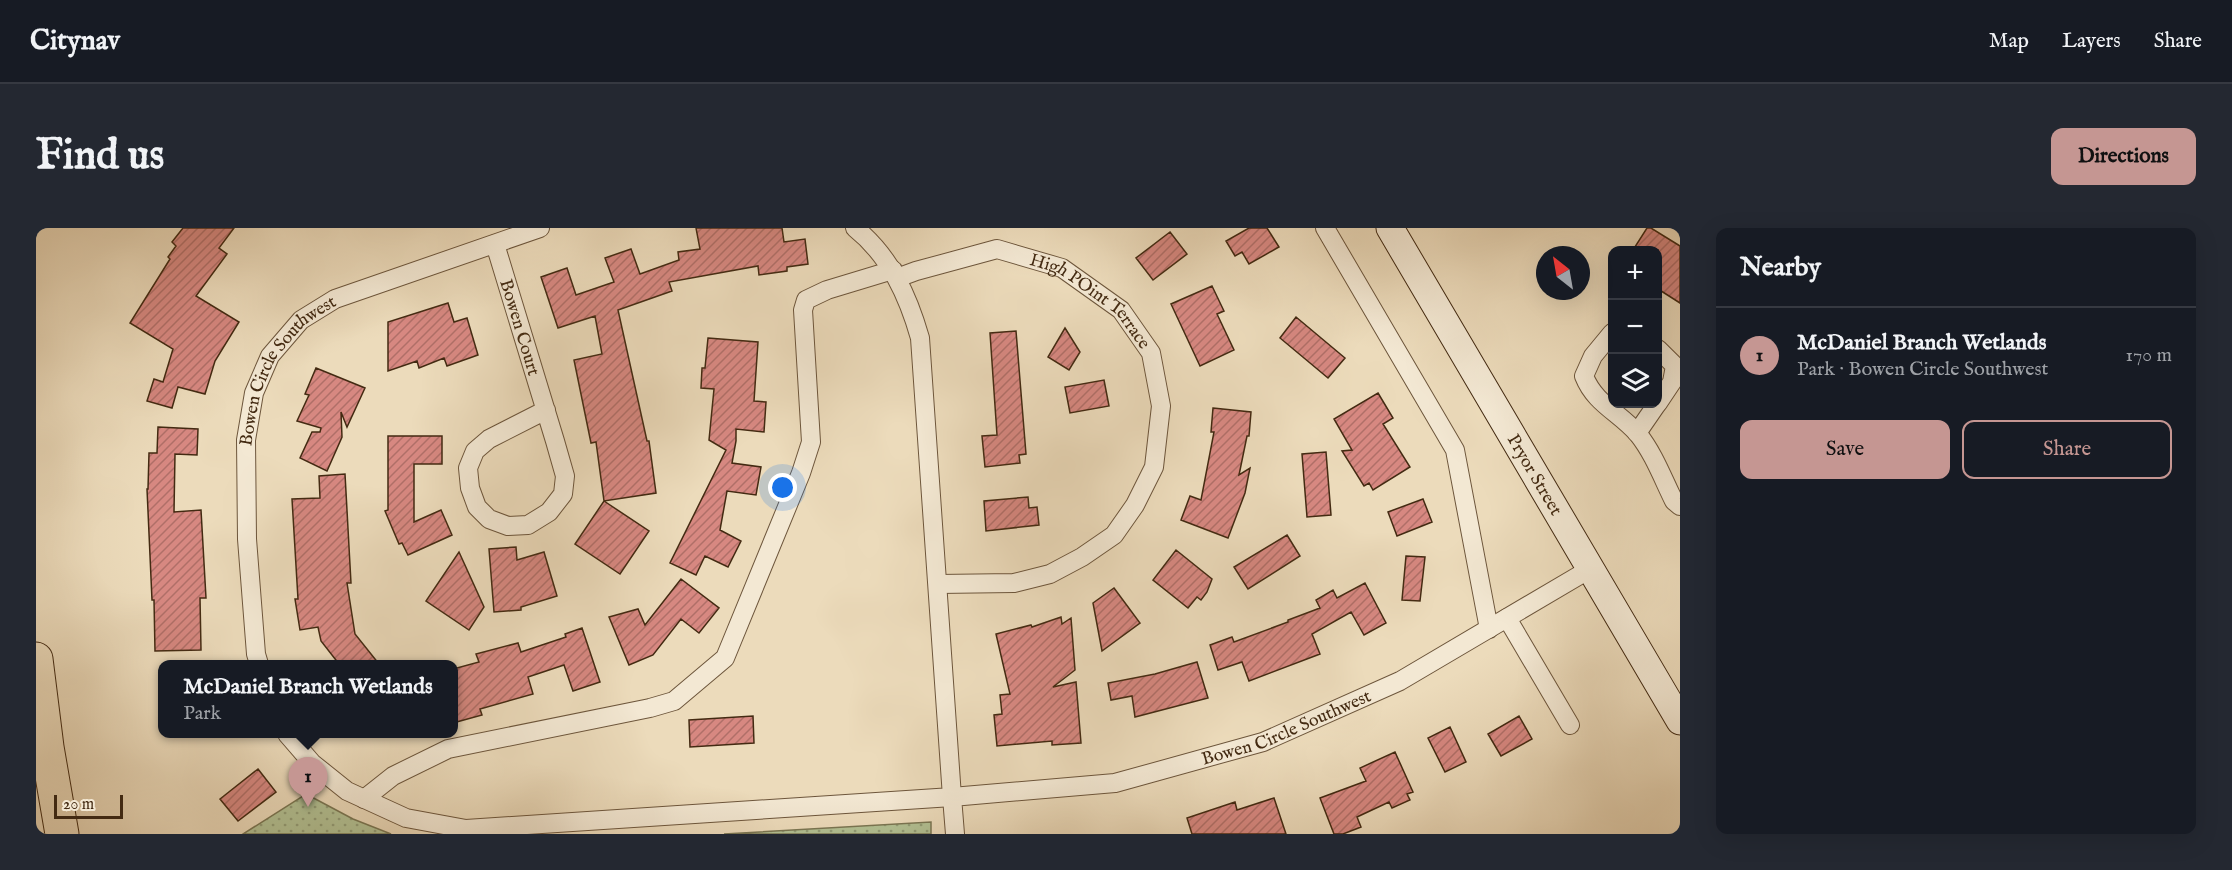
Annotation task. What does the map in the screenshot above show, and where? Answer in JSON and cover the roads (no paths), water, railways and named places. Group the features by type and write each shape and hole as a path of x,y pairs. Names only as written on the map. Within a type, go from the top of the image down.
{"highway":[{"path":"36,658 47,747 62,834"}],"main road":[{"name":"Pryor Street","path":"1390,228 1680,722"}],"street":[{"name":"Bowen Circle Southwest","path":"258,660 247,539 246,440 254,393 270,356 302,320 335,299 540,228"},
{"path":"855,228 867,238 895,274 911,306 920,338 955,834"},
{"path":"1325,228 1455,450 1489,629"},
{"name":"Bowen Court","path":"495,244 546,410 565,476 563,494 549,512 528,525 508,526 489,519 477,507 470,488 468,468 475,451 489,440 546,410"},
{"name":"High POint Terrace","path":"364,799 393,776 448,749 674,701 725,658 801,473 811,442 803,310 806,300 827,290 916,271 997,249 1062,268 1121,310 1151,353 1161,406 1154,467 1136,505 1114,535 1082,557 1050,574 1014,583 938,584"},
{"path":"1608,338 1593,356 1584,376 1590,390 1637,433 1649,450 1674,501 1680,506"},
{"path":"1662,353 1675,366 1672,382 1662,396"},
{"path":"1637,433 1654,408"},
{"name":"Bowen Circle Southwest","path":"291,738 312,763 347,791 406,818 466,828 952,797 1115,783 1263,742 1400,681 1590,569"},
{"path":"1507,618 1570,725"}],"place":[{"name":"McDaniel Branch Wetlands","path":"308,807"}]}
